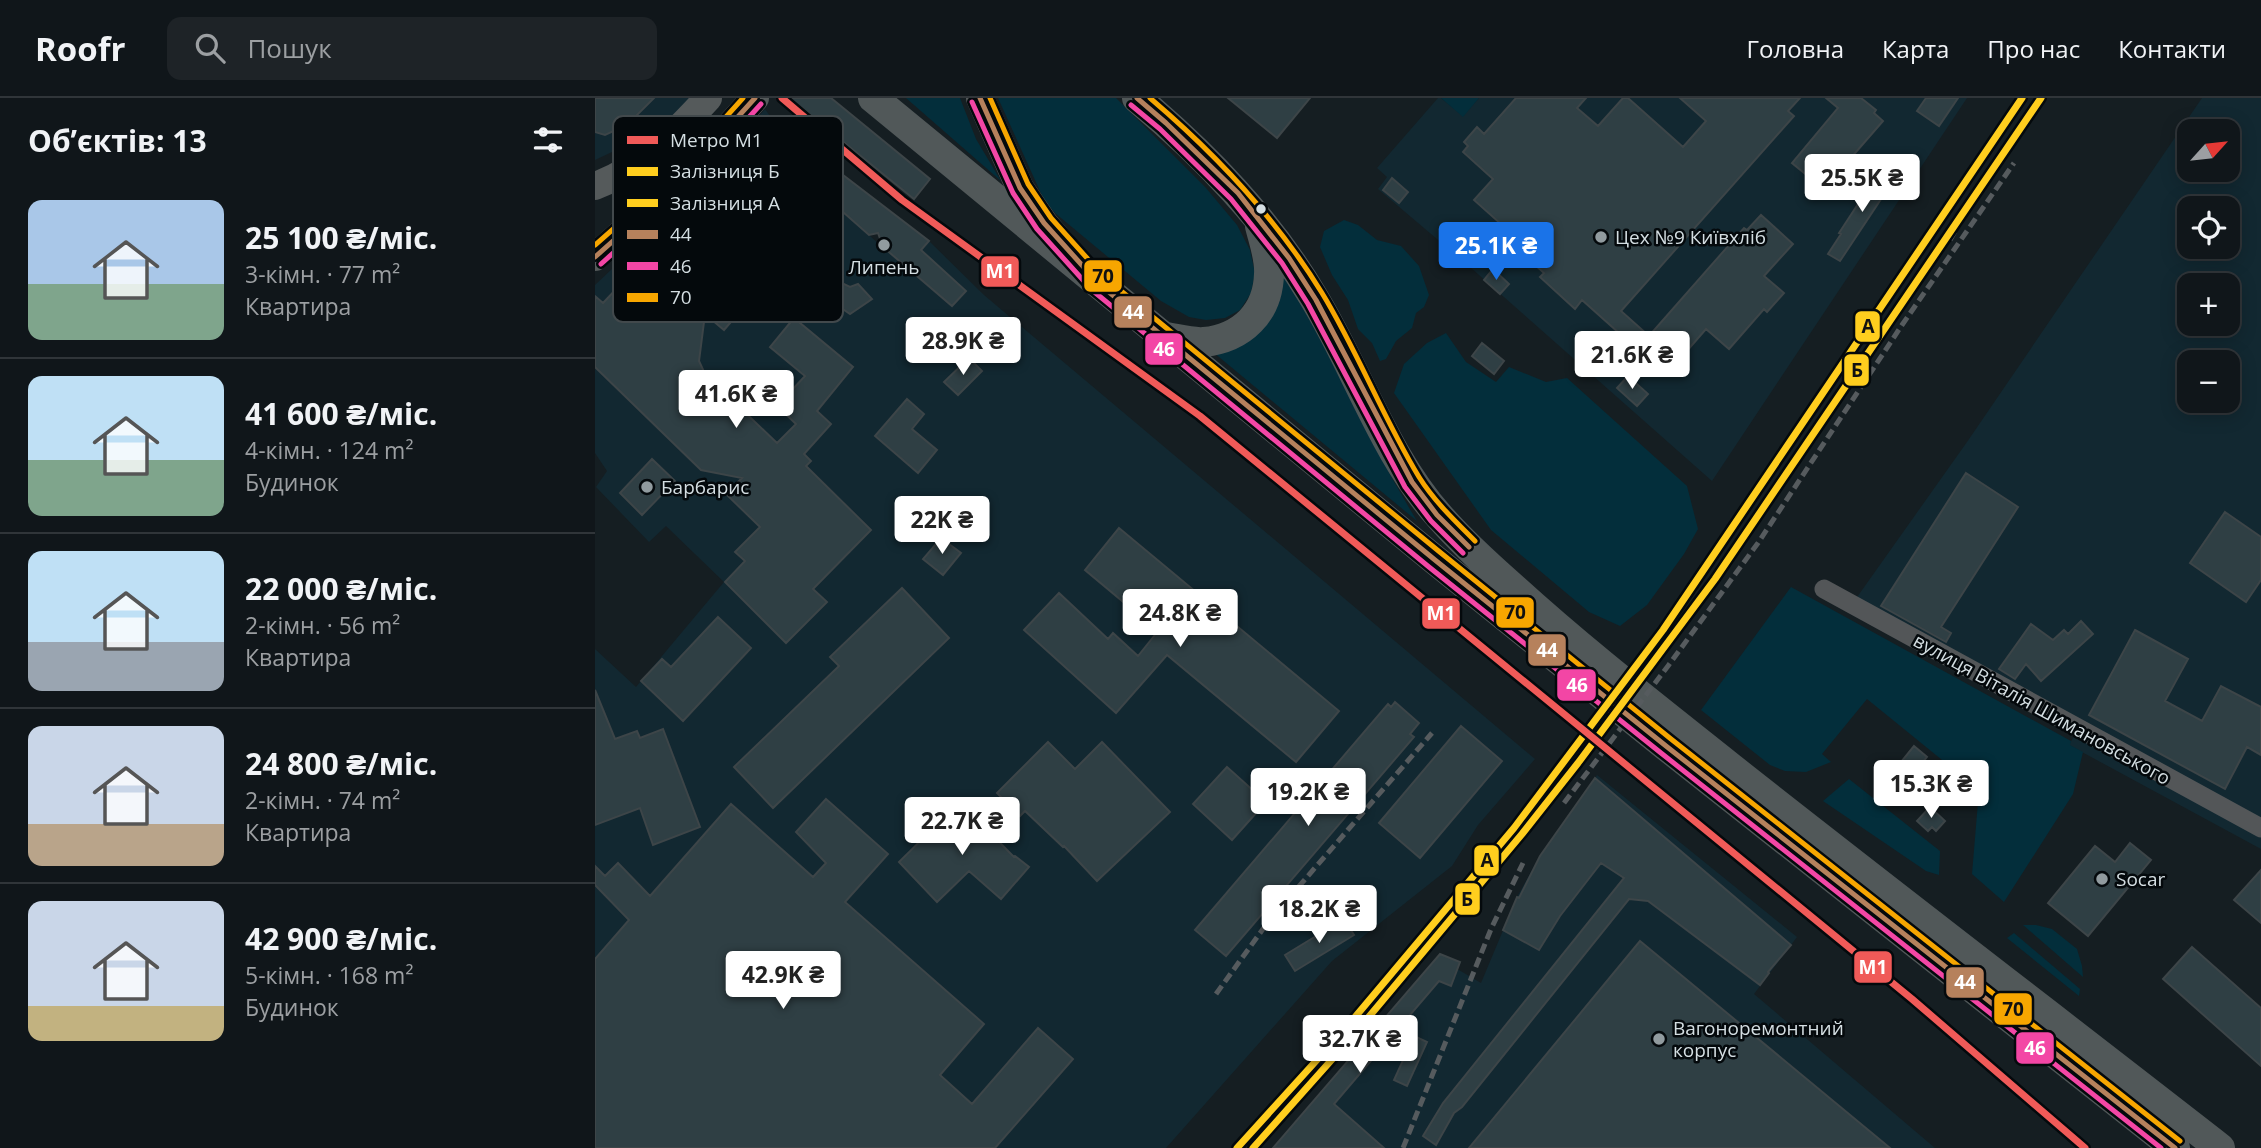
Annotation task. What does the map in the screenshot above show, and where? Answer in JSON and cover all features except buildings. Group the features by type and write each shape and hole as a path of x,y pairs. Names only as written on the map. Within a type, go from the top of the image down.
{"main road":[{"path":"691,116 708,98"},
{"path":"739,116 755,98"},
{"path":"873,98 1098,283 1552,639 2175,1148"},
{"path":"980,98 1020,188 1044,223 1098,283"},
{"path":"1137,98 1166,123 1257,214 1316,300 1412,482 1437,515 1552,639"},
{"path":"1145,98 1166,123"},
{"path":"595,186 613,177"},
{"path":"1166,337 1203,342 1233,335 1247,326 1259,313 1266,297 1269,273 1257,214"},
{"path":"595,257 613,241"},
{"path":"1672,736 1965,952 2220,1148"}],"street":[{"name":"вулиця Віталія Шимановського","path":"1824,589 2261,828"}],"shaded area":[{"path":"595,98 690,98 672,116 613,116 613,152 595,160"},
{"path":"906,98 960,98 976,139 1001,181"},
{"path":"998,98 1116,98 1206,188 1237,225 1250,250 1255,273 1251,293 1240,310 1225,318 1206,320 1189,317 1161,301 1055,213 1044,200"},
{"path":"1438,98 1463,116 1479,98 1967,98 1712,481 1378,189 1387,177 1377,168"},
{"path":"1441,98 1479,98 1463,117"},
{"path":"2202,98 2261,98 2261,849 2069,745 2081,724 1855,600 1967,442 2177,135 2177,182 2240,182 2240,119 2188,119"},
{"path":"765,109 770,116 759,116"},
{"path":"843,175 866,193 844,213 879,244 889,251 929,241 984,295 1535,759 1478,825 1452,866 1332,961 1166,1148 595,1148 595,649 636,687 724,582 666,526 649,542 596,487 607,471 595,453 595,285 613,268 613,322 843,322"},
{"path":"1344,220 1358,225 1377,240 1401,246 1419,266 1429,295 1424,307 1416,313 1412,328 1396,341 1386,359 1380,361 1372,343 1358,329 1348,300 1332,275 1320,247 1324,231"},
{"path":"1284,274 1382,460 1417,521 1213,352"},
{"path":"1446,333 1466,362 1496,382 1509,367 1546,382 1567,378 1687,486 1698,529 1684,554 1647,605 1620,626 1589,612 1491,530 1394,393 1404,364 1427,343"},
{"path":"1791,587 2071,741 2070,745 2083,752 2073,794 2004,902 1972,874 1979,790 1867,699 1822,754 1831,762 1806,772 1785,771 1770,765 1701,710"},
{"path":"1597,775 1797,937 1754,994 1935,1148 1278,1148 1447,963 1481,983 1517,897 1540,856"},
{"path":"1849,779 1940,851 1939,875 1926,871 1823,801"},
{"path":"2023,925 2052,929 2077,949 2083,977"},
{"path":"2014,933 2080,989 2079,996 2007,938"}],"railway":[{"path":"1564,803 1758,543 1902,325 2014,163"},
{"path":"1950,240 1976,194"},
{"path":"1216,994 1268,922 1432,733"},
{"path":"1403,1148 1491,929 1523,863"}],"metro line":[{"name":"M1","path":"782,98 803,116"},
{"name":"M1","path":"843,150 902,200 1200,416 1912,999 2085,1148"}],"rail line":[{"name":"A","path":"1237,1148 1345,1029 1514,828 1663,630 2022,98"},
{"name":"Б","path":"1253,1148 1352,1037 1578,763 1715,579 2041,98"}],"transit line":[{"name":"70","path":"727,116 743,98"},
{"name":"44","path":"739,116 755,98"},
{"name":"44","path":"980,98 1020,188 1044,223 1098,283 1666,746 2175,1148"},
{"name":"70","path":"990,98 1028,184 1051,218 1104,277 1671,739 2180,1141"},
{"name":"44","path":"1137,98 1238,193 1289,258 1316,300 1412,482 1437,515 1469,547"},
{"name":"70","path":"1150,98 1222,165 1285,239 1335,315 1419,477 1438,503 1475,541"},
{"name":"46","path":"972,102 1013,193 1037,229 1092,290 1429,567 2161,1148"},
{"name":"46","path":"750,116 761,104"},
{"name":"46","path":"1131,105 1160,129 1231,199 1282,263 1308,304 1405,487 1431,521 1463,553"},
{"name":"70","path":"595,245 613,229"},
{"name":"44","path":"595,257 613,241"},
{"name":"46","path":"601,264 613,253"}],"place":[{"name":"Цех №9 Київхліб","path":"1601,237"},
{"name":"Липень","path":"884,245"},
{"name":"Барбарис","path":"647,487"},
{"name":"Socar","path":"2102,879"},
{"name":"Вагоноремонтний корпус","path":"1659,1039"}]}
